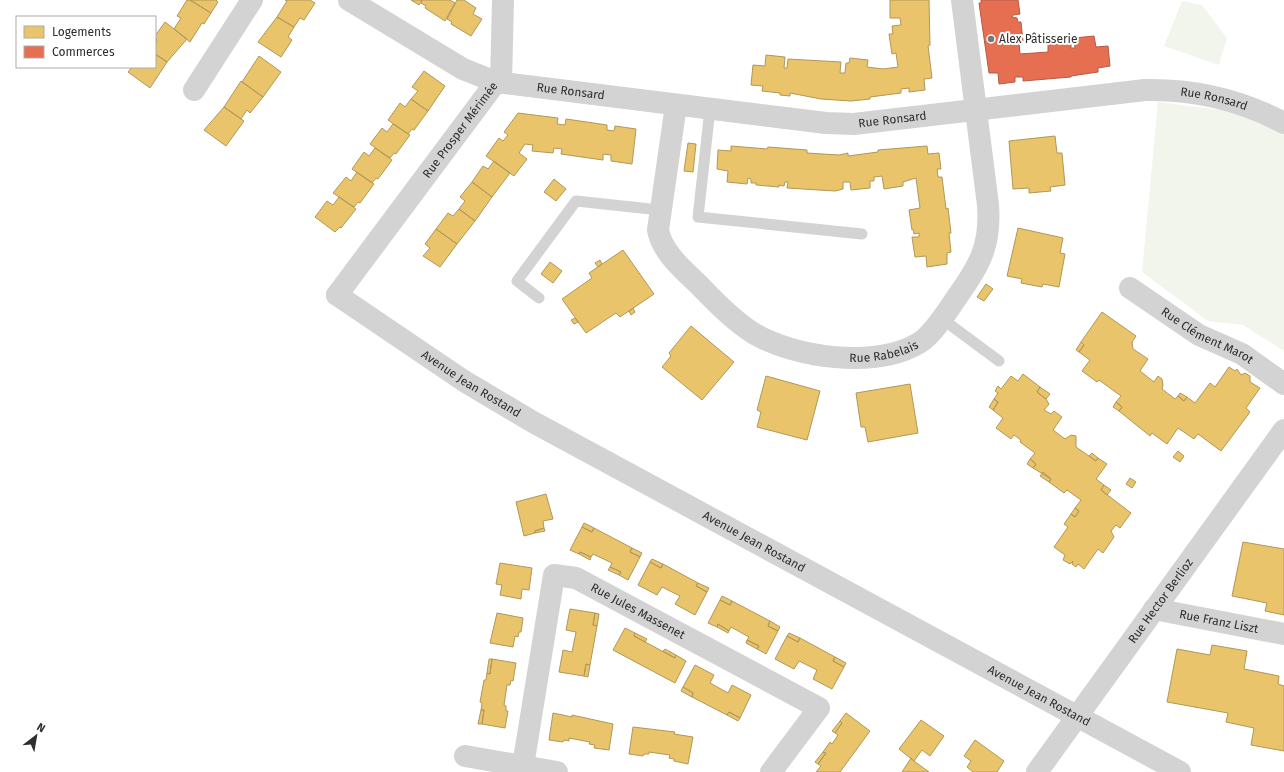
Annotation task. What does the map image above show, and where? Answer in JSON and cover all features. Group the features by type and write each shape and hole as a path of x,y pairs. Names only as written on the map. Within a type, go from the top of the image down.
{"street":[{"path":"194,90 252,0"},
{"name":"Rue Prosper Mérimée","path":"337,295 499,83 463,69 348,0"},
{"path":"499,83 503,0"},
{"name":"Rue Rabelais","path":"676,104 658,223 659,238 668,253 730,316 754,333 784,347 799,352 851,358 883,355 896,352 920,342 941,318 978,267 989,233 988,205 962,0"},
{"name":"Rue Ronsard","path":"499,83 826,123 854,124 1144,90 1177,91 1222,99 1247,106 1284,123"},
{"name":"Rue Clément Marot","path":"1130,288 1198,335 1222,344 1242,354 1284,384"},
{"name":"Avenue Jean Rostand","path":"337,295 464,381 515,412 1180,772"},
{"name":"Rue Hector Berlioz","path":"1037,772 1284,430"},
{"name":"Rue Jules Massenet","path":"522,769 554,575 576,578 819,708 772,772"},
{"name":"Rue Franz Liszt","path":"1154,609 1284,634"},
{"path":"465,756 522,769 557,772"}],"lane":[{"path":"710,108 698,217 862,234"},
{"path":"539,298 517,281 576,201 660,210"},
{"path":"941,318 999,361"}],"shaded area":[{"path":"1182,1 1202,5 1227,38 1219,65 1164,46"},
{"path":"1158,102 1235,112 1284,134 1284,351 1243,325 1208,321 1142,272"}],"building: Logements":[{"path":"187,0 190,0 211,13 204,24 202,23 190,42 174,29 181,18 177,16"},
{"path":"190,0 216,0 218,2 211,13"},
{"path":"285,0 310,0 315,3 304,20 300,18 294,27 277,17 287,1"},
{"path":"411,0 422,0 419,5"},
{"path":"422,0 450,0 455,3 445,21 425,8 426,6 421,3"},
{"path":"457,0 464,0 476,8 473,14 482,19 471,36 451,24 452,22 447,19"},
{"path":"890,0 929,0 930,45 928,46 932,78 924,79 925,90 909,92 909,88 901,89 901,93 851,101 821,99 790,93 790,96 780,95 780,93 762,91 763,86 751,85 753,65 765,66 766,55 785,57 784,68 787,68 788,59 841,62 840,73 845,73 846,63 849,63 850,58 868,60 867,67 883,69 898,67 896,53 892,54 889,34 893,34 892,26 901,25 900,18 890,18"},
{"path":"277,17 294,27 288,37 292,40 281,57 258,42"},
{"path":"165,22 187,39 167,62 156,55 156,35"},
{"path":"156,55 167,62 150,88 128,72 131,68 156,68"},
{"path":"259,56 281,72 263,97 242,82"},
{"path":"424,71 445,86 428,111 411,99 418,91 412,87"},
{"path":"241,81 263,97 250,113 247,110 241,119 224,107"},
{"path":"411,99 428,111 414,130 412,129 408,134 388,120 400,103 405,107"},
{"path":"224,107 244,121 226,146 204,130"},
{"path":"518,113 558,118 557,124 565,125 566,119 607,125 607,130 614,131 615,126 636,129 632,164 611,161 611,155 603,154 603,160 561,154 562,149 554,148 553,153 532,151 533,145 525,144 519,153 527,159 514,176 486,156 499,138 503,141 508,135 504,132"},
{"path":"393,124 410,135 396,154 394,153 390,158 370,144 382,128 387,132"},
{"path":"1055,136 1057,153 1062,153 1065,185 1050,187 1051,191 1029,193 1029,188 1013,189 1009,141"},
{"path":"688,143 696,144 693,172 684,171"},
{"path":"731,146 807,150 807,153 839,155 848,153 848,156 878,152 878,150 927,146 928,154 939,153 941,169 937,169 938,177 942,177 951,233 949,233 951,252 947,253 947,264 927,267 926,256 915,257 912,237 919,237 919,233 914,234 913,229 912,230 909,210 920,208 916,178 903,182 903,186 884,189 882,176 874,177 874,181 870,181 870,188 851,190 850,182 843,182 843,189 835,191 787,188 788,182 785,182 784,186 779,185 779,187 756,185 756,183 751,183 751,179 748,178 747,184 727,182 728,171 717,169 718,150 731,151"},
{"path":"375,148 392,160 378,179 376,178 372,183 352,169 364,152 369,156"},
{"path":"494,161 510,173 492,197 472,182 483,166 488,169"},
{"path":"357,172 374,184 360,203 358,202 354,207 333,193 346,177 351,181"},
{"path":"554,179 566,189 556,201 544,192"},
{"path":"472,182 492,197 475,221 459,209 465,201 460,197"},
{"path":"339,197 356,209 341,228 340,227 335,232 315,217 327,201 333,205"},
{"path":"459,209 475,221 457,244 436,229 448,213 453,216"},
{"path":"1018,228 1063,238 1060,253 1065,254 1059,287 1043,284 1042,287 1021,283 1022,279 1007,276"},
{"path":"436,229 457,244 440,267 423,256 430,248 425,244"},
{"path":"623,250 654,294 620,317 616,313 586,333 562,299 592,278 589,273"},
{"path":"600,260 602,264 598,267 595,263"},
{"path":"550,262 562,271 553,283 541,274"},
{"path":"986,284 993,289 984,301 977,297"},
{"path":"633,308 635,312 631,315 629,311"},
{"path":"1102,312 1136,336 1132,342 1133,349 1148,359 1140,371 1154,382 1158,376 1162,379 1162,389 1175,399 1178,396 1184,401 1187,397 1195,403 1210,383 1215,387 1229,367 1235,371 1237,369 1241,375 1245,373 1250,376 1250,382 1260,388 1246,408 1250,412 1221,451 1198,434 1194,439 1178,428 1167,444 1152,433 1150,436 1119,411 1122,407 1116,402 1121,396 1099,380 1097,382 1082,371 1090,360 1079,352 1084,345 1081,342"},
{"path":"575,318 578,322 574,324 571,320"},
{"path":"691,326 734,362 702,400 662,367 671,356 669,353"},
{"path":"1081,342 1084,345 1079,352 1076,350"},
{"path":"1023,374 1040,387 1037,392 1046,399 1049,404 1044,410 1051,414 1054,411 1062,417 1053,430 1065,439 1071,435 1076,436 1076,447 1096,461 1098,458 1107,464 1096,479 1104,485 1101,490 1131,513 1120,528 1116,525 1111,531 1114,537 1103,553 1098,549 1084,569 1078,564 1076,567 1072,564 1073,561 1070,564 1063,560 1065,555 1054,547 1068,527 1064,524 1071,514 1075,517 1079,511 1075,508 1081,500 1067,490 1064,493 1049,482 1051,479 1033,468 1036,464 1030,459 1035,453 1020,442 1021,440 1014,435 1011,439 996,428 1003,418 993,410 998,402 994,399 998,393 995,391 998,386 1001,389 1011,376 1018,381"},
{"path":"766,376 820,391 807,440 757,427 761,412 757,410"},
{"path":"910,384 918,433 868,442 865,427 861,427 856,393"},
{"path":"1040,387 1050,394 1046,399 1037,392"},
{"path":"1180,393 1187,397 1184,401 1178,396"},
{"path":"994,399 998,402 993,410 989,407"},
{"path":"1116,402 1122,407 1119,411 1113,407"},
{"path":"1178,451 1184,456 1180,462 1173,457"},
{"path":"1092,453 1098,458 1096,461 1089,456"},
{"path":"1030,459 1036,464 1033,468 1027,464"},
{"path":"1043,472 1051,479 1049,482 1040,476"},
{"path":"1130,478 1136,482 1132,488 1126,484"},
{"path":"1104,485 1111,490 1107,495 1101,490"},
{"path":"546,494 553,519 543,521 544,528 535,531 535,533 524,536 516,502"},
{"path":"1075,508 1079,511 1075,517 1071,514"},
{"path":"584,523 594,528 592,532 582,527"},
{"path":"582,527 592,532 594,528 632,548 630,552 640,557 628,580 619,575 621,572 610,567 612,563 593,554 591,557 580,552 579,554 570,550"},
{"path":"544,528 545,531 535,533 535,531"},
{"path":"1243,542 1284,549 1284,615 1265,611 1267,603 1232,596"},
{"path":"632,548 642,553 640,557 630,552"},
{"path":"580,552 591,557 590,560 579,554"},
{"path":"652,559 663,564 661,568 650,562"},
{"path":"650,562 661,568 663,564 698,583 696,586 707,592 695,615 675,604 680,596 662,587 657,595 638,585"},
{"path":"500,563 532,568 529,590 522,589 521,599 500,595 502,585 496,584"},
{"path":"610,567 621,572 619,575 608,570"},
{"path":"698,583 709,588 707,592 696,586"},
{"path":"722,596 732,601 730,605 720,600"},
{"path":"720,600 730,605 732,601 770,621 768,626 778,631 766,654 757,649 759,646 747,640 749,637 731,627 729,631 718,624 717,627 708,623"},
{"path":"570,609 595,613 593,625 597,626 590,665 586,664 584,676 559,672 563,650 572,652 576,632 566,630"},
{"path":"497,613 523,618 521,632 519,632 518,637 515,636 513,647 490,643"},
{"path":"595,613 599,614 597,626 593,625"},
{"path":"770,621 780,627 778,631 768,626"},
{"path":"718,624 729,631 728,633 717,627"},
{"path":"625,628 635,633 634,636 675,658 676,655 686,661 675,683 613,650"},
{"path":"635,633 647,639 645,642 634,636"},
{"path":"789,633 800,638 798,642 787,636"},
{"path":"787,636 798,642 800,638 835,657 833,661 844,667 832,689 813,679 817,670 799,661 794,669 775,659"},
{"path":"747,640 759,646 757,649 746,643"},
{"path":"1212,645 1247,651 1244,669 1279,676 1278,684 1284,686 1284,751 1251,745 1254,728 1226,722 1228,713 1167,702 1177,649 1210,655"},
{"path":"665,649 676,655 675,658 663,651"},
{"path":"835,657 846,663 844,667 833,661"},
{"path":"489,659 492,659 490,674 487,673"},
{"path":"492,659 516,663 513,681 511,680 510,685 507,685 504,705 506,706 506,711 508,711 505,728 482,724 484,710 481,710 482,703 480,702 484,680 486,680 487,673 490,674"},
{"path":"586,664 590,665 588,677 584,676"},
{"path":"695,665 714,675 710,683 728,693 732,685 751,695 740,718 729,712 727,715 692,697 693,693 683,687"},
{"path":"683,687 693,693 692,697 681,691"},
{"path":"481,710 484,710 482,724 478,724"},
{"path":"729,712 740,718 738,721 727,715"},
{"path":"553,713 572,717 572,715 613,724 609,750 594,748 595,745 589,744 590,742 569,738 569,741 564,740 563,742 549,740"},
{"path":"846,713 870,731 840,772 816,772 821,766 818,764 826,753 823,752 830,742 832,744 838,735 835,733 842,723 840,721"},
{"path":"921,720 944,736 930,756 922,750 914,761 899,749"},
{"path":"840,721 842,723 835,733 832,731"},
{"path":"633,727 675,732 674,734 693,737 688,764 674,761 674,759 669,758 670,755 649,752 649,754 644,754 643,756 629,754"},
{"path":"975,740 1004,761 997,772 973,772 967,767 971,761 964,756"},
{"path":"823,752 826,753 818,764 815,762"},
{"path":"911,758 914,761 929,772 902,772"}],"building: Commerces":[{"path":"981,0 1018,0 1020,14 1013,15 1012,17 1017,18 1018,22 1021,22 1023,41 1019,42 1020,54 1048,52 1048,41 1066,39 1067,41 1071,41 1071,48 1075,48 1074,38 1094,36 1096,47 1108,46 1110,66 1098,68 1098,72 1071,77 1023,81 1023,77 1015,77 1015,82 999,84 998,73 989,73 979,3 981,3"}],"place":[{"name":"Alex Pâtisserie","path":"991,39"}]}
